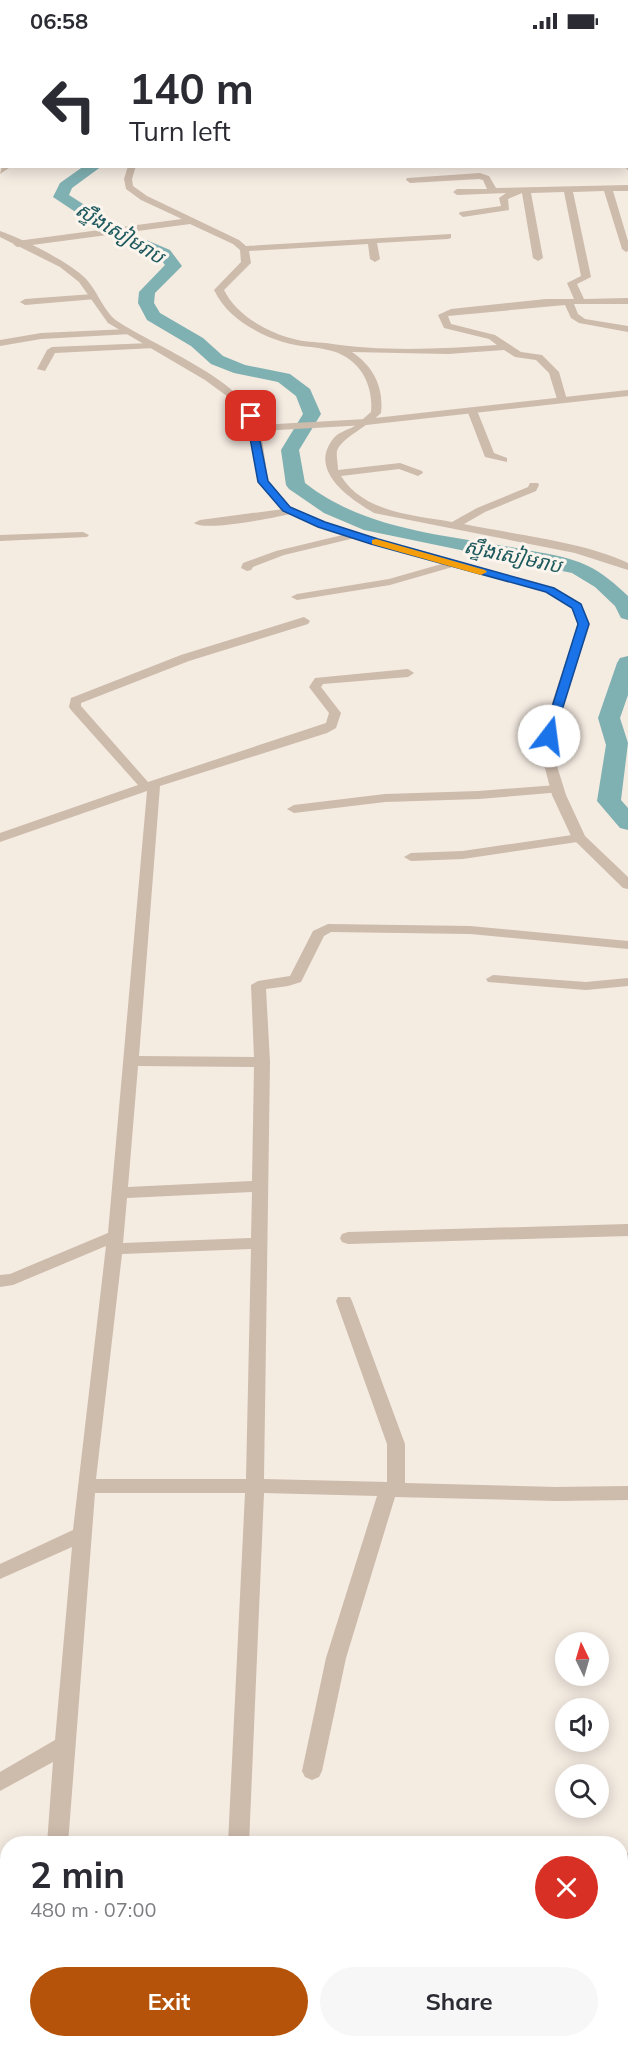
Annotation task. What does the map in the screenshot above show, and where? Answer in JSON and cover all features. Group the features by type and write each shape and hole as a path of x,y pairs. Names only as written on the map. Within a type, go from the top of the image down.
{"street":[{"path":"131,168 128,179 129,187 144,198 236,242 244,249 246,263 219,290 228,306 253,324 294,343 336,348 427,351 504,347"},
{"path":"410,180 480,176 486,178 493,191"},
{"path":"457,192 628,188"},
{"path":"608,189 626,249"},
{"path":"568,190 586,277 572,283 580,301"},
{"path":"463,214 506,208 503,198 522,191"},
{"path":"522,191 538,258"},
{"path":"17,244 190,221"},
{"path":"0,234 63,265 82,280 111,321 209,378 235,397 251,416 255,428 263,482 278,501 291,511 355,535 550,590 568,599 579,610 584,624 551,724 547,749 557,789 579,838 628,885"},
{"path":"244,249 448,236"},
{"path":"372,240 375,259"},
{"path":"25,302 93,297"},
{"path":"562,400 554,372 539,357 518,356 492,338 447,326 443,315 499,306 580,301 628,301"},
{"path":"569,303 573,316 582,321 628,329"},
{"path":"0,343 41,336 128,332"},
{"path":"42,369 52,350 151,346"},
{"path":"336,348 354,358 368,372 378,393 376,413 360,422 338,440 332,451 334,474 357,499 378,511 577,550 616,561 628,567"},
{"path":"255,428 360,422 628,393"},
{"path":"472,410 489,455 503,460"},
{"path":"334,474 400,466 418,472"},
{"path":"455,525 481,510 532,489 534,484"},
{"path":"200,523 228,522 291,511"},
{"path":"0,539 83,535"},
{"path":"248,568 247,565 264,557 355,535"},
{"path":"297,597 390,582 453,564"},
{"path":"58,1836 86,1486 120,1193 150,785 75,707 75,701 185,658 304,621"},
{"path":"0,838 150,785 332,725 334,713 315,687 319,681 408,673"},
{"path":"294,809 385,798 479,795 557,789"},
{"path":"411,857 463,855 579,838"},
{"path":"238,1836 255,1486 262,1062 258,985 296,979 321,930 355,927 470,930 628,945"},
{"path":"493,979 586,986 628,982"},
{"path":"131,1061 262,1062"},
{"path":"120,1193 260,1186"},
{"path":"348,1238 628,1230"},
{"path":"0,1281 13,1279 115,1242 259,1243"},
{"path":"312,1771 336,1658 392,1490 396,1444 344,1301"},
{"path":"86,1486 255,1486 628,1493"},
{"path":"0,1572 82,1534"},
{"path":"0,1782 65,1745"}],"waterway":[{"name":"ស្ទឹងសៀមរាប","path":"92,168 65,186 61,197 119,234 164,253 174,266 147,292 146,303 153,316 197,342 217,360 240,369 284,378 304,393 312,414 290,450 296,485 331,509 371,526 545,560 579,569 602,583 625,604 628,614"},
{"name":"ស្ទឹងសៀមរាប","path":"628,663 609,718 617,745 609,801 628,823"}],"slow traffic":[{"path":"376,542 481,572"}],"route":[{"path":"251,416 263,482 287,509 321,524 374,542 550,590 577,606 584,624 549,736"}]}
